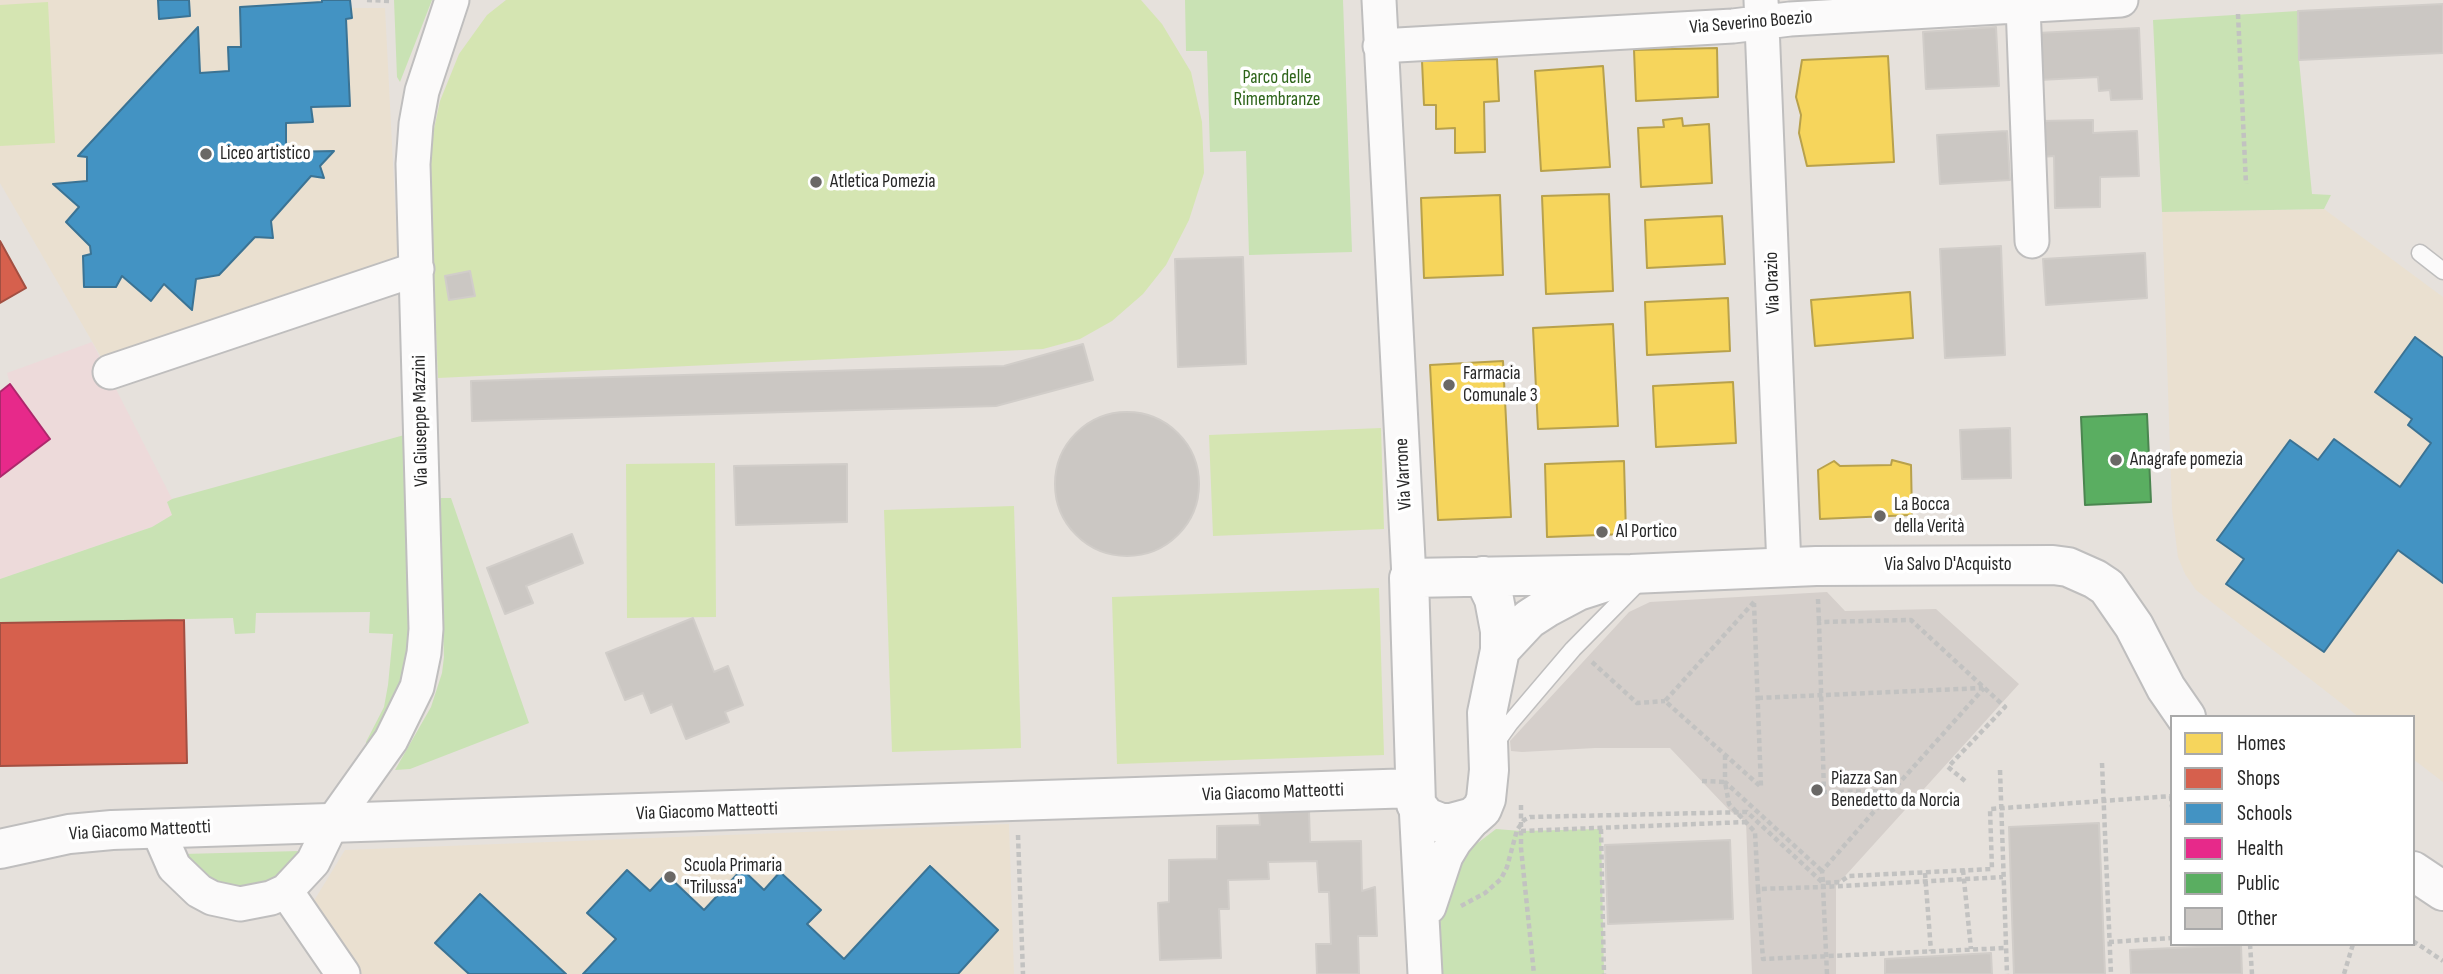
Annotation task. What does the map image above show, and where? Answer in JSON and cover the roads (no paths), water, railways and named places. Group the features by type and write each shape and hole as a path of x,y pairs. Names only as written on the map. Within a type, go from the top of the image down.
{"street":[{"name":"Via Giuseppe Mazzini","path":"286,891 313,862 332,822 397,730 422,670 426,629 413,164 422,91 452,0"},
{"name":"Via Varrone","path":"1379,0 1409,578 1424,961"},
{"name":"Via Severino Boezio","path":"1380,46 1762,12 1790,19 2121,0"},
{"path":"2023,5 2032,241"},
{"name":"Via Orazio","path":"1762,12 1784,567"},
{"path":"110,372 417,269"},
{"name":"Via Salvo D'Acquisto","path":"1409,578 1784,567 2053,565 2083,572 2107,587 2147,648 2166,688 2185,715"},
{"name":"Via Salvo D'Acquisto","path":"1500,650 1529,619 1560,599 1640,573"},
{"path":"1416,796 1426,817 1441,823 1464,820 1482,809 1488,785 1487,713 1500,650 1498,615 1483,576"},
{"name":"Via Giacomo Matteotti","path":"0,849 69,834 157,828 1416,796"},
{"name":"Via Varrone","path":"1424,961 1430,902 1440,871 1455,841 1482,809"},
{"path":"157,828 174,867 199,891 212,898 240,904 271,898 286,891 343,974"},
{"path":"2415,872 2443,891"}],"lane":[{"path":"2420,253 2443,271"},
{"path":"1488,755 1510,723 1640,573"}],"place":[{"name":"Liceo artistico","path":"206,154"},
{"name":"Atletica Pomezia","path":"816,182"},
{"name":"Farmacia Comunale 3","path":"1449,385"},
{"name":"Anagrafe pomezia","path":"2116,460"},
{"name":"La Bocca della Verità","path":"1880,516"},
{"name":"Al Portico","path":"1602,532"},
{"name":"Piazza San Benedetto da Norcia","path":"1817,790"},
{"name":"Scuola Primaria \"Trilussa\"","path":"670,877"}],"park label":[{"name":"Parco delle Rimembranze","path":"1277,89"}]}
